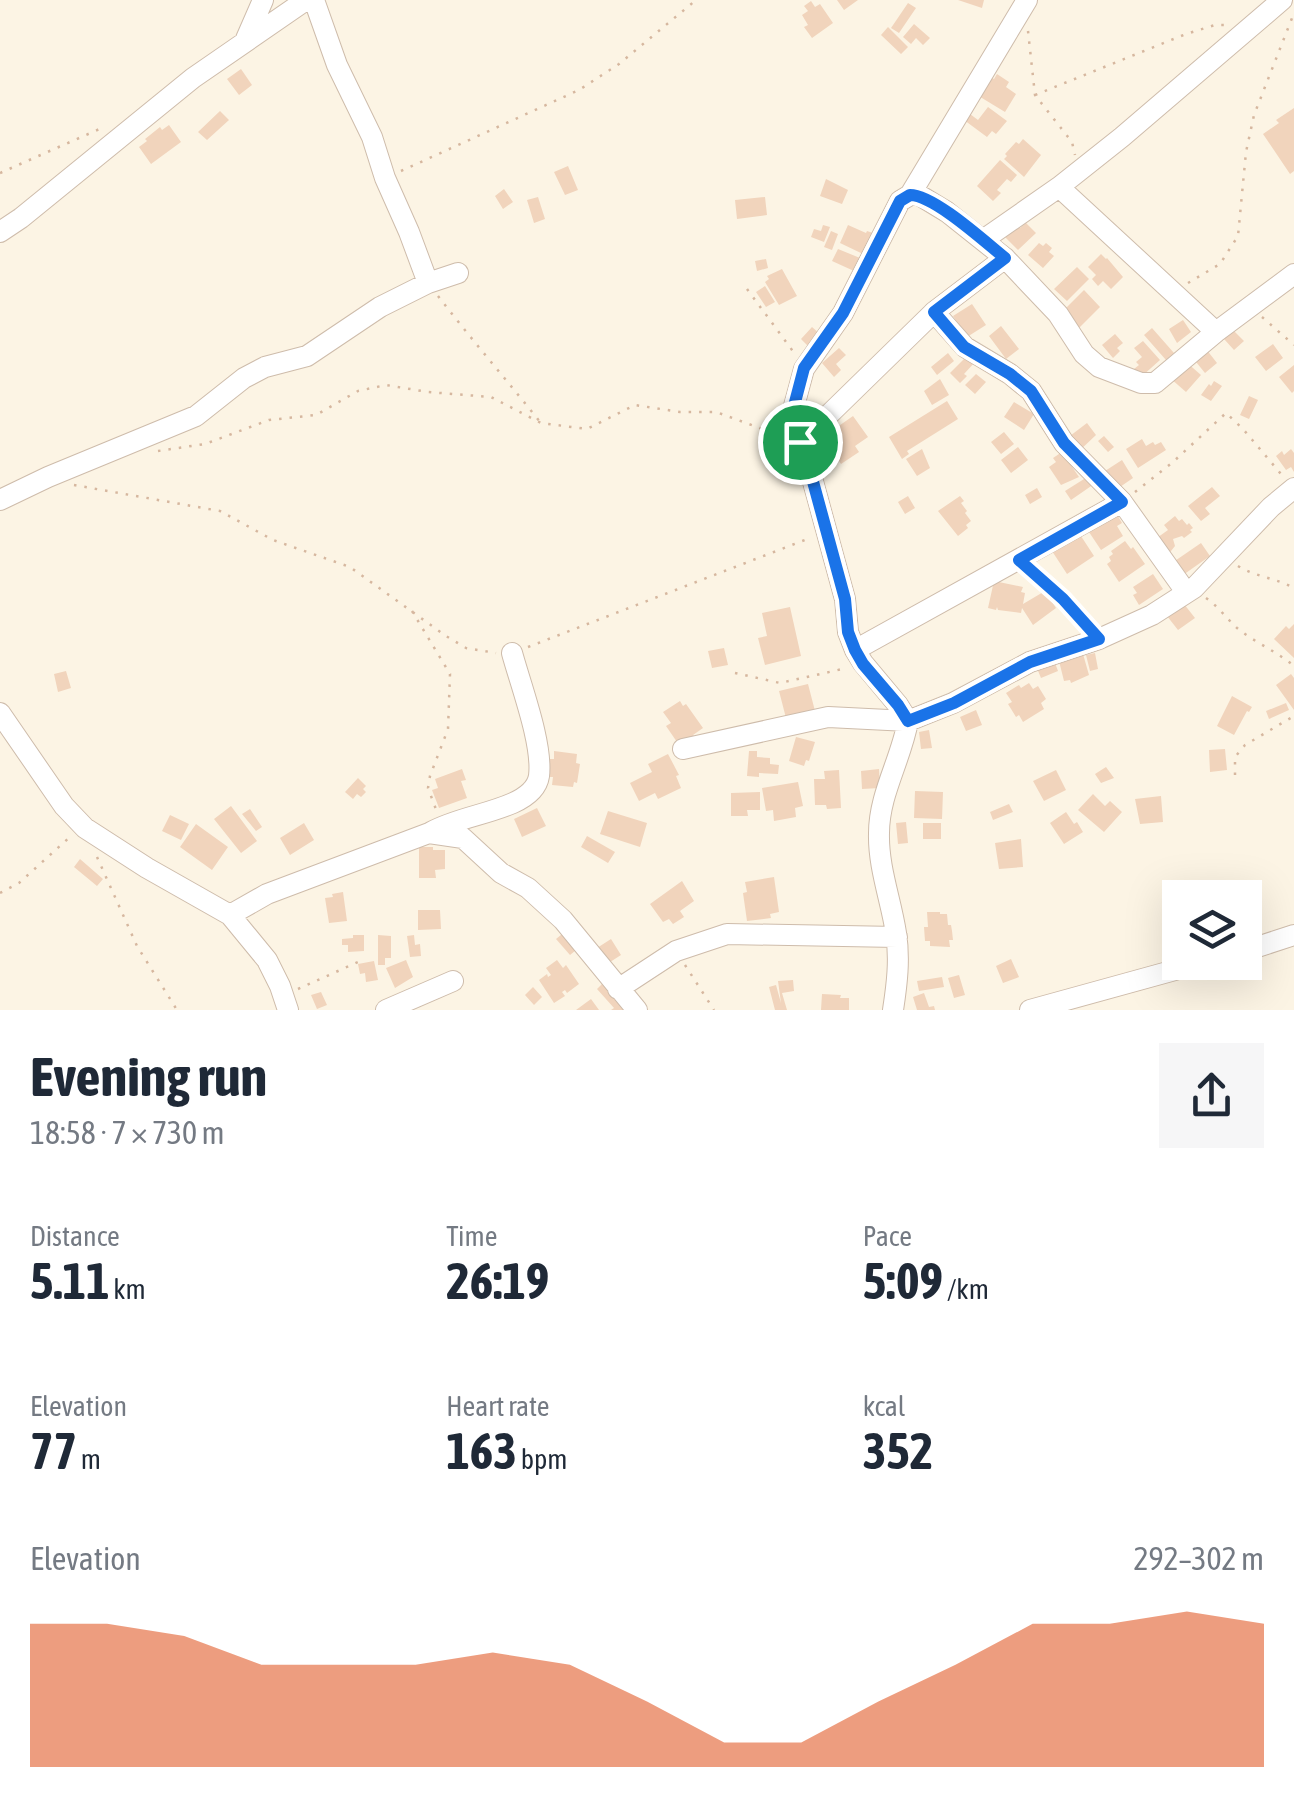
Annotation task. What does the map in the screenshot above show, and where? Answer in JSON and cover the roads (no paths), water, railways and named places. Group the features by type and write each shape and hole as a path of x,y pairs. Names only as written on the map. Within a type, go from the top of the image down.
{"street":[{"path":"246,40 263,0"},
{"path":"0,232 193,78 306,0"},
{"path":"314,0 337,65 372,136 384,178 428,284"},
{"path":"893,1010 897,937 878,831 908,721 859,657 848,632 845,599 802,450 794,406 804,368 843,313 900,201 910,195 1027,0"},
{"path":"983,240 1078,172 1282,0"},
{"path":"1059,187 1216,332"},
{"path":"910,195 919,195 947,212 1005,258 1058,314 1084,354 1099,367 1141,383 1155,382 1294,274"},
{"path":"802,450 811,432 934,312 1005,258"},
{"path":"0,500 196,416 244,378 265,367 307,356 380,306 458,274"},
{"path":"934,312 964,347 1031,391 1064,443 1122,502 1190,590"},
{"path":"683,749 828,717 908,721 954,703 1030,662 1099,639 1152,615 1190,590 1270,507 1294,488"},
{"path":"859,657 1122,502"},
{"path":"230,915 267,894 515,802 531,792 539,778 537,744 512,653"},
{"path":"4,723 64,806 85,828 230,915 267,960 286,1004"},
{"path":"436,829 463,838 501,873 528,888 562,920 636,1010"},
{"path":"618,989 676,951 727,934 897,937"},
{"path":"1262,946 1294,936"},
{"path":"1030,1010 1162,974"},
{"path":"386,1010 453,981"}]}
